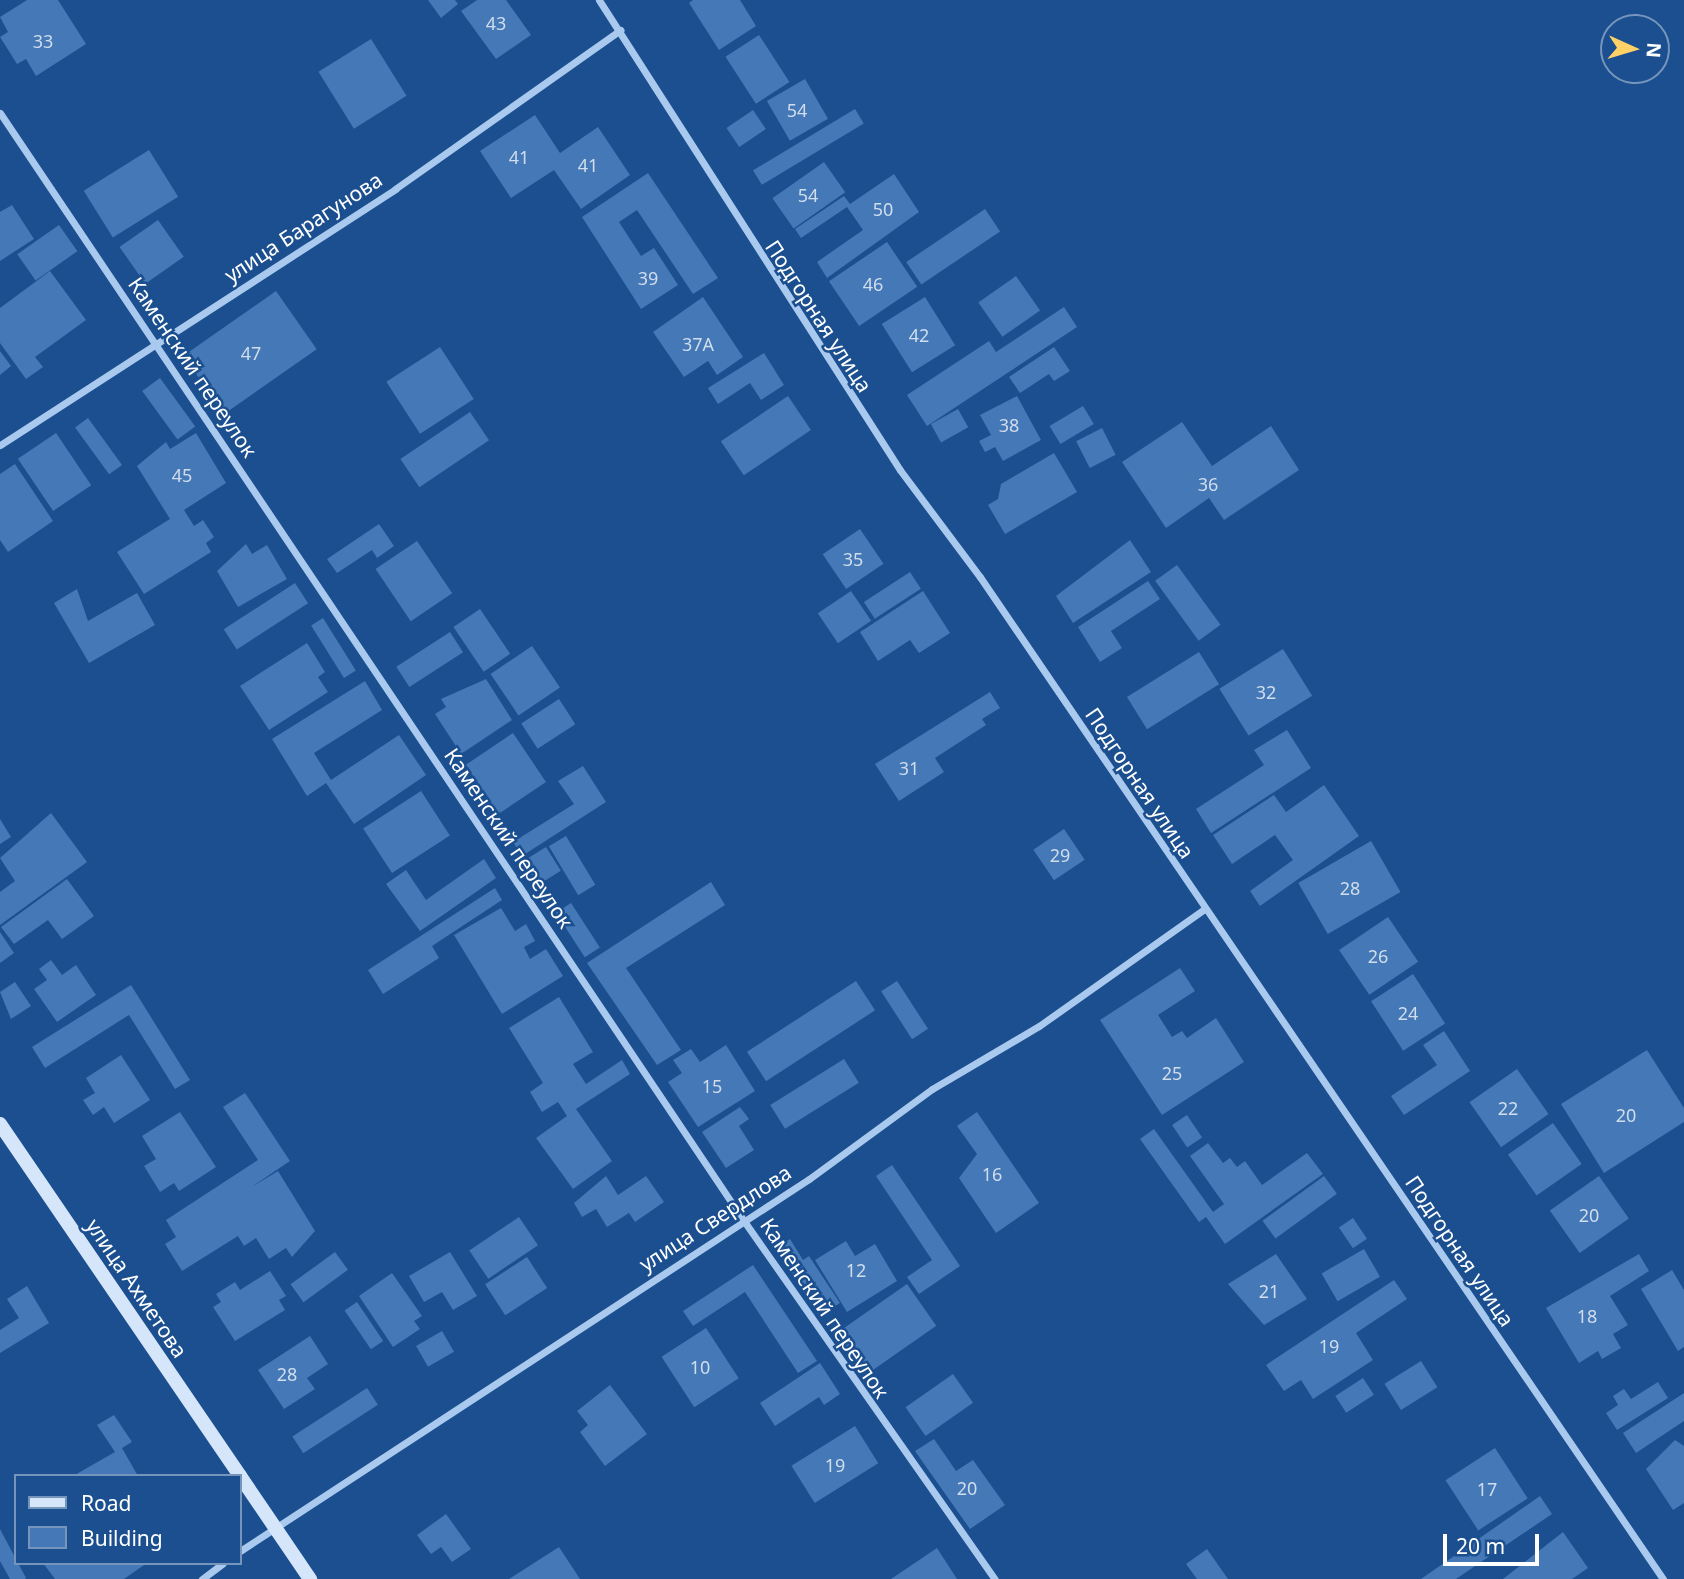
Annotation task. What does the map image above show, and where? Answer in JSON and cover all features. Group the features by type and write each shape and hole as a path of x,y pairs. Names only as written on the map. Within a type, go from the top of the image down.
{"street":[{"name":"Подгорная улица","path":"599,0 830,367 1664,1579"},
{"name":"улица Барагунова","path":"0,445 458,147 620,30"},
{"name":"Каменский переулок","path":"0,113 158,344 744,1220 995,1579"},
{"name":"улица Свердлова","path":"242,1549 273,1525 744,1220 1204,909"},
{"name":"улица Ахметова","path":"0,1124 239,1474"},
{"name":"улица Ахметова","path":"242,1479 310,1579"},
{"path":"202,1579 220,1565"}],"building":[{"path":"27,0 58,0 86,44 36,76 26,59 17,64 0,37 8,32 0,17"},
{"path":"428,0 455,0 458,4 441,18"},
{"path":"477,0 506,0 531,35 496,59 461,11"},
{"path":"693,0 740,0 756,26 719,50 689,3"},
{"path":"759,35 789,82 756,104 725,57"},
{"path":"371,39 407,96 354,129 318,72"},
{"path":"805,79 828,119 790,141 767,101"},
{"path":"855,109 864,124 762,185 753,170"},
{"path":"753,110 766,129 739,147 726,128"},
{"path":"535,115 560,153 598,127 630,175 581,209 554,170 511,198 480,151"},
{"path":"149,150 178,197 113,237 84,191"},
{"path":"824,162 845,192 794,228 772,198"},
{"path":"648,173 718,278 693,294 637,210 619,222 641,256 654,248 678,285 641,309 582,217"},
{"path":"894,174 919,212 827,278 817,262 863,230 847,207 801,238 795,229 844,196 850,204"},
{"path":"12,205 34,239 0,261 0,212"},
{"path":"985,209 1000,231 921,285 906,262"},
{"path":"158,220 184,257 145,284 119,247"},
{"path":"59,225 77,251 36,280 17,254"},
{"path":"887,242 917,287 859,326 829,281"},
{"path":"50,271 86,320 35,357 43,367 26,379 0,343 0,308"},
{"path":"1016,276 1040,310 1002,337 978,302"},
{"path":"276,291 317,349 224,414 183,356"},
{"path":"703,297 743,357 717,375 708,361 684,377 653,332"},
{"path":"925,297 955,345 912,372 882,324"},
{"path":"1064,307 1077,327 927,426 907,395 989,341 996,352"},
{"path":"440,347 474,399 420,434 386,382"},
{"path":"1054,347 1070,371 1054,381 1049,374 1020,393 1009,377"},
{"path":"0,351 11,366 0,375"},
{"path":"764,353 784,385 761,400 750,383 718,404 708,388"},
{"path":"160,378 195,427 177,439 142,391"},
{"path":"788,396 811,430 744,475 721,441"},
{"path":"1017,396 1041,440 1003,461 995,447 985,452 979,441 991,435 980,415"},
{"path":"1083,406 1094,424 1060,444 1050,426"},
{"path":"958,409 968,427 941,442 931,424"},
{"path":"470,412 489,440 419,487 400,459"},
{"path":"88,418 122,465 109,474 75,427"},
{"path":"1182,422 1212,466 1271,426 1299,470 1224,520 1209,498 1166,528 1122,462"},
{"path":"1102,428 1116,455 1090,468 1076,441"},
{"path":"56,433 91,485 53,511 18,459"},
{"path":"196,433 226,483 184,510 194,526 203,520 214,537 206,543 211,552 144,594 117,552 170,519 137,466 166,442 170,449"},
{"path":"1054,453 1077,492 1005,534 988,505 998,499 1001,484"},
{"path":"15,464 53,521 8,552 0,540 0,474"},
{"path":"379,524 394,546 377,558 372,550 337,573 327,559"},
{"path":"860,529 883,564 846,589 823,554"},
{"path":"1130,540 1151,572 1073,623 1056,596"},
{"path":"417,541 452,593 411,621 376,569"},
{"path":"246,544 252,554 267,545 287,579 238,607 217,571"},
{"path":"1177,565 1220,625 1199,641 1155,581"},
{"path":"910,572 921,589 875,619 864,602"},
{"path":"1148,581 1160,599 1111,631 1122,648 1100,662 1078,627"},
{"path":"295,583 308,603 237,649 224,629"},
{"path":"77,589 88,621 137,593 155,625 89,663 54,603"},
{"path":"851,591 871,621 838,643 818,613"},
{"path":"923,591 950,633 919,653 910,640 878,661 860,632"},
{"path":"480,609 510,654 484,672 453,627"},
{"path":"323,618 356,671 344,678 311,625"},
{"path":"450,632 463,652 409,687 396,667"},
{"path":"307,643 325,672 318,677 328,692 269,730 240,686"},
{"path":"532,646 560,687 519,715 491,674"},
{"path":"1283,649 1312,696 1249,735 1219,689"},
{"path":"1199,652 1219,684 1147,729 1127,697"},
{"path":"486,679 512,720 461,754 435,714 446,707 441,699"},
{"path":"365,681 382,710 314,753 331,780 399,735 426,775 354,824 326,783 307,796 272,739"},
{"path":"990,692 1000,708 982,719 986,725 935,758 944,772 899,801 875,764"},
{"path":"559,699 575,724 538,749 521,724"},
{"path":"1287,730 1311,768 1211,833 1196,809 1264,765 1254,750"},
{"path":"513,733 546,782 499,814 466,765"},
{"path":"583,766 606,802 522,856 513,842 574,804 558,781"},
{"path":"1324,785 1359,836 1260,906 1250,891 1293,860 1275,835 1232,864 1213,835 1274,795 1286,812"},
{"path":"421,791 450,835 392,873 363,829"},
{"path":"51,813 87,862 0,925 0,892 15,881 0,858"},
{"path":"0,819 11,837 0,844"},
{"path":"1064,829 1085,860 1054,880 1033,850"},
{"path":"566,836 595,885 578,895 549,846"},
{"path":"1371,841 1400,892 1328,934 1298,883"},
{"path":"546,847 561,871 538,885 523,861"},
{"path":"484,859 496,878 420,931 386,884 406,870 426,900"},
{"path":"67,879 94,916 62,939 48,920 14,944 1,927"},
{"path":"711,882 725,905 626,968 681,1050 657,1065 587,963"},
{"path":"495,888 502,900 432,946 439,958 383,994 368,970"},
{"path":"571,903 600,947 585,957 556,913"},
{"path":"501,908 515,931 526,924 535,941 524,947 530,959 546,949 563,976 502,1014 454,935"},
{"path":"1388,917 1418,962 1369,995 1339,950"},
{"path":"0,932 14,953 0,963"},
{"path":"51,960 62,975 76,965 96,995 57,1022 34,989 47,980 39,969"},
{"path":"1180,968 1195,991 1158,1015 1172,1037 1182,1031 1187,1038 1216,1018 1244,1062 1162,1115 1100,1020"},
{"path":"1413,974 1445,1023 1403,1051 1371,1001"},
{"path":"856,981 875,1010 766,1081 747,1052"},
{"path":"897,981 928,1029 912,1039 881,991"},
{"path":"15,982 31,1006 11,1019 0,992"},
{"path":"131,985 190,1080 175,1089 129,1015 45,1068 32,1047"},
{"path":"559,997 593,1052 573,1064 586,1084 622,1060 630,1074 576,1109 612,1161 573,1189 536,1138 567,1116 558,1102 542,1112 530,1092 543,1083 509,1028"},
{"path":"1444,1031 1470,1071 1404,1115 1391,1096 1437,1065 1423,1045"},
{"path":"726,1045 755,1091 698,1127 668,1082 682,1073 673,1060 691,1049 700,1062"},
{"path":"1647,1050 1684,1108 1684,1122 1604,1173 1561,1104"},
{"path":"121,1055 150,1100 114,1123 104,1107 93,1115 83,1100 95,1093 86,1078"},
{"path":"844,1059 859,1083 785,1129 770,1105"},
{"path":"1517,1069 1549,1114 1501,1147 1469,1102"},
{"path":"245,1093 290,1161 253,1186 278,1171 315,1231 292,1257 286,1248 269,1259 256,1238 244,1246 238,1236 182,1271 165,1244 176,1237 166,1220 258,1160 223,1107"},
{"path":"740,1107 749,1119 739,1126 754,1150 726,1168 702,1132"},
{"path":"180,1112 216,1167 179,1191 174,1183 160,1192 144,1166 156,1159 142,1136"},
{"path":"977,1112 1039,1203 996,1233 959,1178 977,1154 957,1126"},
{"path":"1187,1115 1202,1137 1187,1147 1172,1125"},
{"path":"1553,1123 1582,1164 1537,1196 1508,1155"},
{"path":"1154,1129 1213,1212 1224,1204 1190,1156 1208,1143 1223,1163 1230,1158 1237,1167 1245,1161 1262,1185 1307,1153 1323,1174 1225,1244 1206,1217 1199,1222 1140,1139"},
{"path":"892,1165 960,1266 919,1294 907,1277 932,1260 876,1176"},
{"path":"606,1176 618,1195 646,1176 664,1202 635,1222 629,1213 607,1227 596,1209 582,1217 574,1203"},
{"path":"1324,1176 1337,1194 1275,1238 1263,1221"},
{"path":"1599,1176 1629,1219 1580,1253 1550,1210"},
{"path":"519,1217 538,1245 488,1279 469,1251"},
{"path":"1353,1218 1367,1239 1353,1248 1339,1228"},
{"path":"790,1239 803,1260 809,1256 840,1303 819,1316 776,1248"},
{"path":"846,1241 855,1256 875,1244 897,1281 847,1312 815,1260"},
{"path":"1364,1249 1380,1277 1338,1301 1322,1274"},
{"path":"335,1252 348,1270 303,1302 291,1284"},
{"path":"450,1252 477,1296 453,1310 442,1292 424,1302 409,1276"},
{"path":"1276,1254 1307,1299 1264,1325 1228,1284"},
{"path":"1639,1254 1649,1271 1610,1296 1628,1325 1613,1334 1621,1348 1602,1359 1598,1351 1579,1363 1546,1308"},
{"path":"527,1257 547,1288 505,1315 485,1284"},
{"path":"753,1265 817,1361 798,1373 745,1292 693,1326 683,1311"},
{"path":"1672,1270 1684,1290 1684,1347 1678,1351 1641,1289"},
{"path":"270,1271 286,1296 279,1300 285,1310 235,1341 213,1307 221,1302 216,1294 235,1282 240,1290"},
{"path":"392,1273 422,1316 414,1321 420,1329 393,1347 359,1296"},
{"path":"1394,1280 1407,1299 1356,1333 1373,1360 1313,1399 1301,1380 1284,1391 1266,1365"},
{"path":"907,1284 936,1326 866,1375 837,1333"},
{"path":"27,1286 49,1323 0,1353 0,1330 19,1318 7,1299"},
{"path":"357,1302 383,1341 371,1349 345,1310"},
{"path":"706,1328 739,1378 694,1407 662,1357"},
{"path":"442,1331 454,1352 428,1367 416,1346"},
{"path":"310,1336 328,1364 307,1378 315,1389 284,1409 258,1370"},
{"path":"1421,1361 1437,1387 1401,1410 1385,1384"},
{"path":"820,1363 840,1394 824,1405 819,1397 775,1426 760,1403"},
{"path":"953,1374 973,1403 926,1436 905,1407"},
{"path":"1363,1378 1374,1395 1346,1413 1335,1396"},
{"path":"1658,1382 1668,1398 1617,1430 1606,1413 1618,1405 1613,1396 1624,1389 1631,1399"},
{"path":"610,1385 647,1434 605,1466 580,1432 588,1425 577,1411"},
{"path":"367,1388 378,1405 303,1453 292,1436"},
{"path":"1684,1393 1684,1421 1636,1453 1623,1433"},
{"path":"114,1415 132,1442 122,1448 137,1474 76,1474 115,1452 97,1425"},
{"path":"855,1426 878,1463 815,1503 791,1466"},
{"path":"934,1439 956,1471 973,1460 1005,1505 970,1529 915,1451"},
{"path":"1675,1440 1684,1446 1684,1503 1673,1510 1646,1469"},
{"path":"1495,1448 1528,1498 1478,1530 1446,1480"},
{"path":"1540,1496 1552,1514 1456,1579 1421,1579"},
{"path":"446,1514 471,1549 452,1562 441,1547 431,1554 417,1535"},
{"path":"0,1529 14,1555 14,1565 19,1565 26,1578 10,1579 0,1561"},
{"path":"1563,1532 1588,1568 1572,1579 1503,1579"},
{"path":"559,1547 580,1579 509,1579"},
{"path":"937,1548 957,1579 891,1579"},
{"path":"1207,1549 1228,1579 1197,1579 1186,1564"},
{"path":"44,1565 144,1565 124,1579 55,1579"}]}
